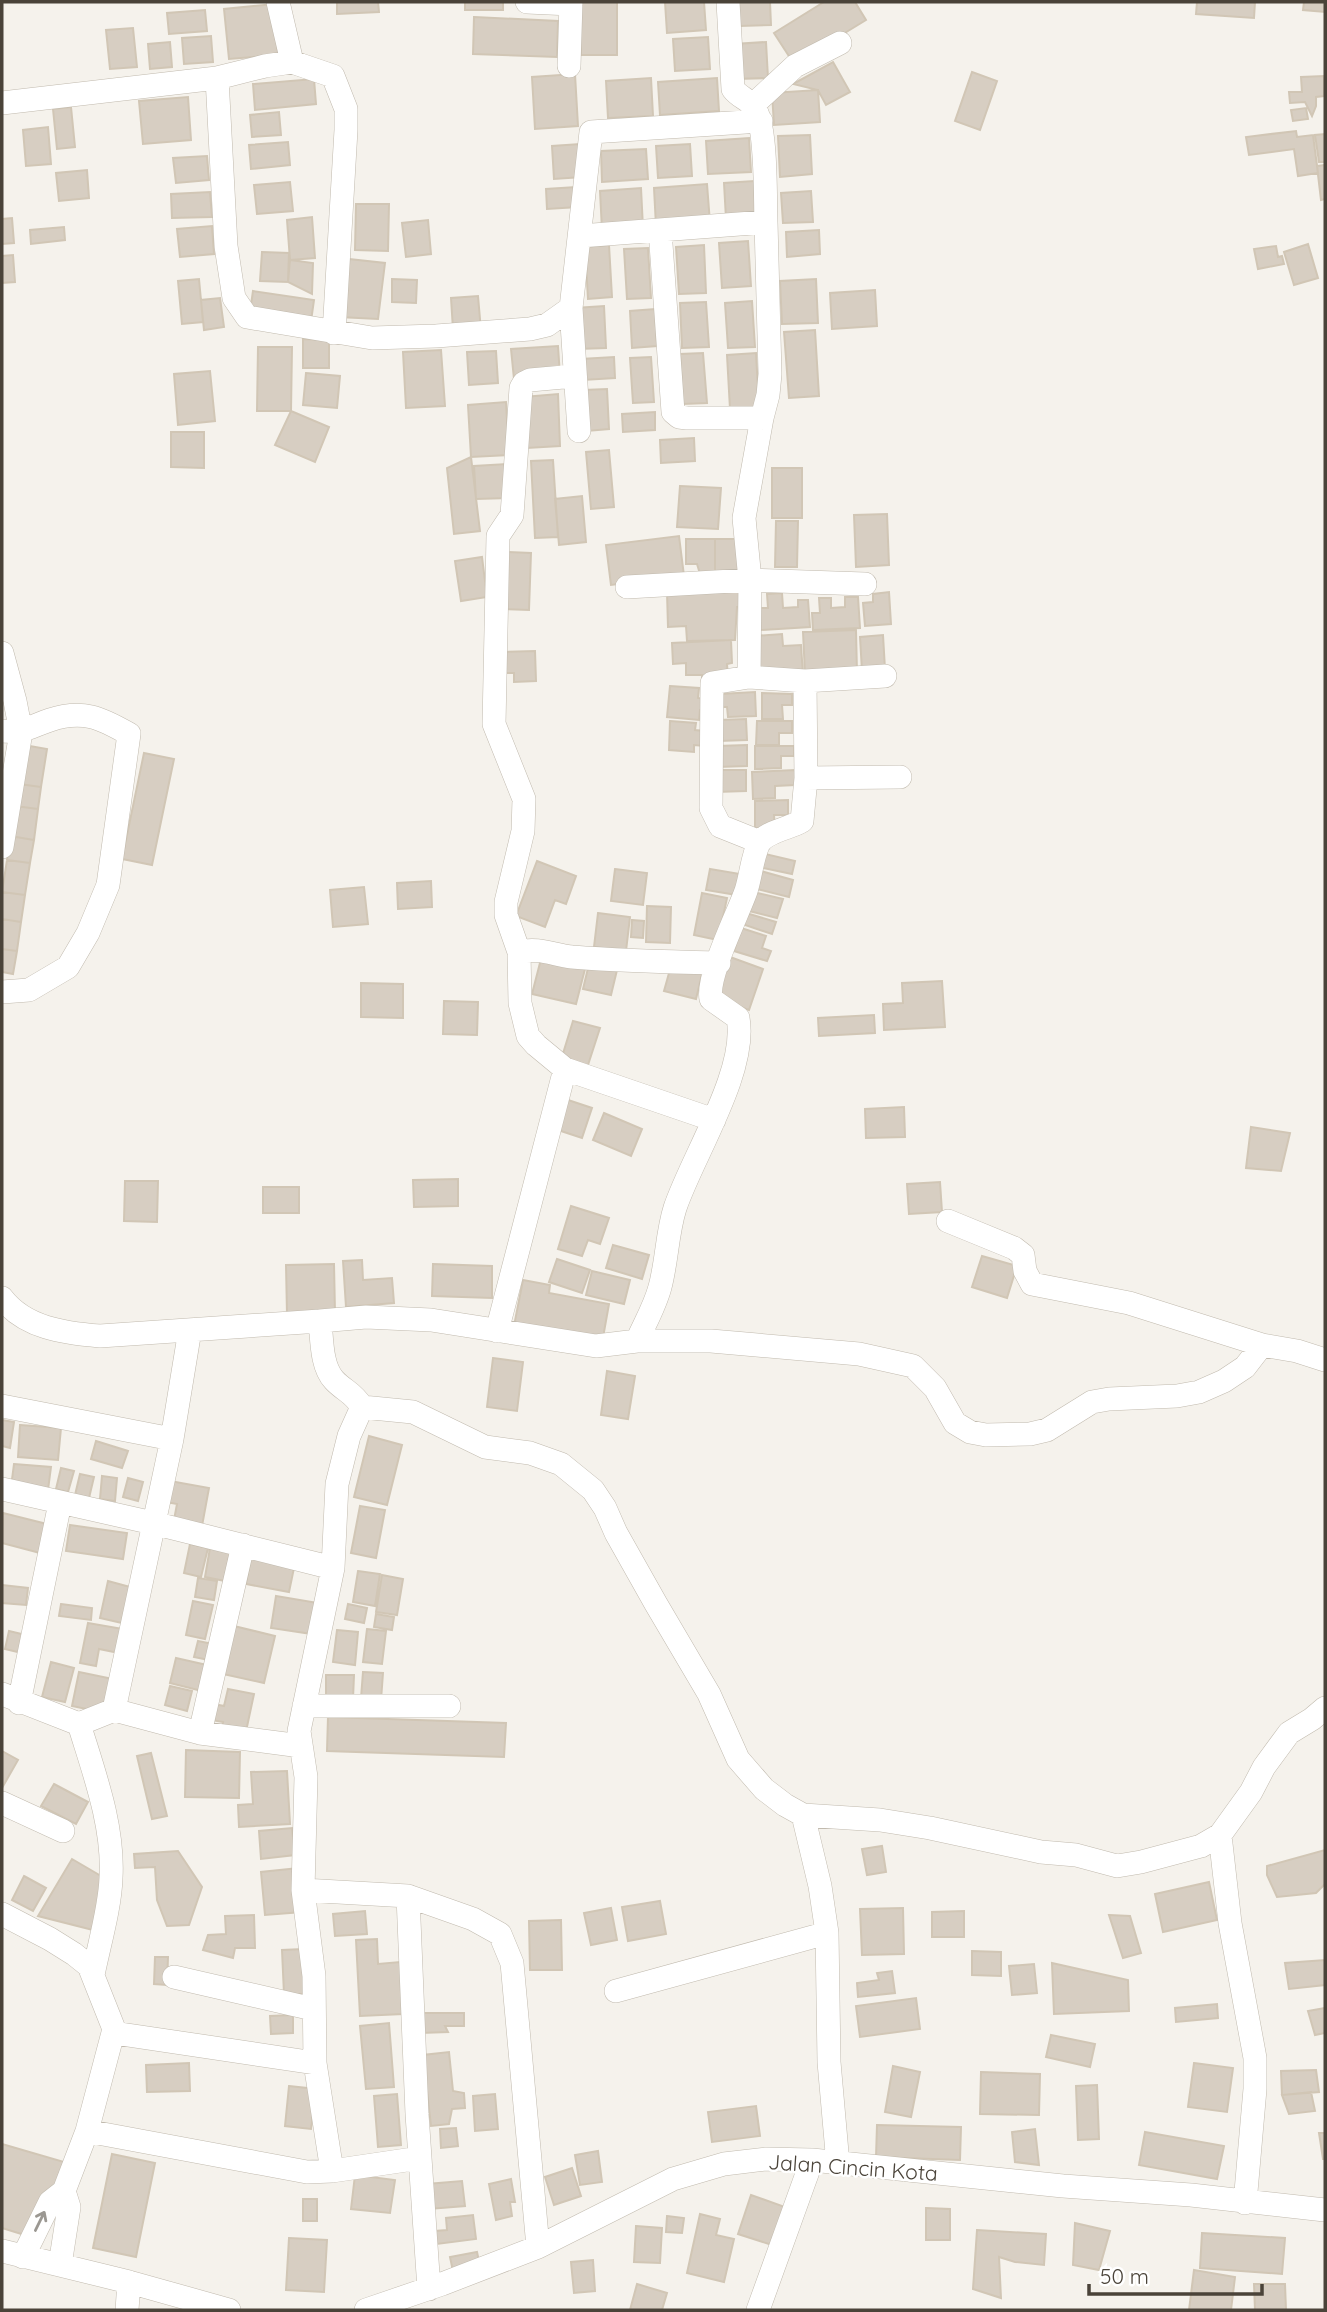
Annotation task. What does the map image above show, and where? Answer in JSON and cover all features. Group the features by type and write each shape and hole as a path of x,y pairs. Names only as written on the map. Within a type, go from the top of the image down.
{"street":[{"path":"278,2 292,62"},
{"path":"527,2 571,3 569,66"},
{"path":"728,2 733,89 757,113"},
{"path":"749,677 750,580 744,518 770,374 766,222 757,113 794,66 840,43"},
{"path":"2,103 216,78 292,62 332,76 346,109 334,333"},
{"path":"216,78 226,246 234,298 247,317 372,338 530,328 547,325 571,308"},
{"path":"579,431 571,308 591,132 757,113"},
{"path":"580,236 766,222"},
{"path":"660,230 673,412 687,418 762,418"},
{"path":"575,376 530,380 524,383 512,515 498,536 494,724 524,799 523,831 506,902 506,915 519,952 520,1003 528,1036 565,1069 714,1120"},
{"path":"627,587 750,580 865,584"},
{"path":"2,653 16,701 2,846"},
{"path":"760,842 720,825 711,808 712,683 749,677 805,681 886,676"},
{"path":"637,1341 660,1288 675,1209 714,1120 733,1064 740,1028 738,1018 711,999 712,980 735,914 746,892 760,842 803,821 806,778 805,681"},
{"path":"2,992 29,990 68,967 88,933 108,884 129,734 98,717 74,716 52,719 11,731"},
{"path":"806,778 900,777"},
{"path":"519,952 536,950 568,957 719,963"},
{"path":"497,1331 565,1069"},
{"path":"948,1221 1014,1248 1023,1255 1025,1271 1032,1284 1129,1303 1262,1345 1297,1351 1325,1360"},
{"path":"6,1312 38,1325 100,1336 366,1317 431,1320 596,1346 637,1341 711,1341 765,1347 822,1349 913,1366 934,1388 955,1423 970,1432 1008,1436 1047,1430 1092,1402 1199,1392 1224,1381 1245,1367 1262,1345"},
{"path":"320,1321 326,1365 334,1381 355,1395 362,1407"},
{"path":"114,1710 172,1439 190,1330"},
{"path":"2,1406 172,1439"},
{"path":"332,2171 315,2063 314,1976 303,1890 306,1777 299,1731 333,1568 337,1484 349,1436 362,1407"},
{"path":"362,1407 412,1412 485,1447 530,1453 561,1464 593,1490 709,1694 738,1759 764,1789 803,1815 880,1819 1041,1852 1076,1855 1117,1866 1141,1862 1201,1846 1220,1835 1251,1793 1264,1767 1289,1732 1325,1708"},
{"path":"2,1489 333,1568"},
{"path":"61,1503 10,1699 79,1724 114,1710 200,1733 301,1746"},
{"path":"200,1733 243,1545"},
{"path":"304,1706 449,1706"},
{"path":"79,1724 100,1792 111,1879 93,1975"},
{"path":"2,1803 63,1831"},
{"path":"803,1815 820,1886 827,1933 830,2063 838,2164"},
{"path":"1220,1835 1234,1949 1255,2058 1255,2089 1245,2203"},
{"path":"303,1890 408,1896 473,1919 500,1934 512,1963 538,2247"},
{"path":"408,1896 429,2289"},
{"path":"2,1914 74,1954 89,1966 113,2024 114,2033 87,2131 64,2190 50,2202 12,2254 129,2282 229,2310"},
{"path":"615,1991 827,1933"},
{"path":"174,1977 313,2009"},
{"path":"114,2033 315,2063"},
{"path":"87,2131 307,2172 420,2158"},
{"name":"Jalan Cincin Kota","path":"366,2310 538,2247 673,2179 724,2164 766,2159 812,2160 1325,2210"},
{"path":"758,2310 812,2160"},
{"path":"61,2265 69,2207 64,2190"},
{"path":"127,2310 129,2282"}],"building":[{"path":"337,2 378,2 379,12 337,14"},
{"path":"465,2 503,2 503,10 465,10"},
{"path":"580,2 617,2 617,55 581,55"},
{"path":"665,2 704,2 706,30 667,33"},
{"path":"738,2 770,2 771,25 740,26"},
{"path":"824,2 855,2 866,20 794,64 774,33"},
{"path":"1197,2 1255,2 1254,18 1196,14"},
{"path":"1304,2 1325,2 1325,12 1303,10"},
{"path":"274,4 278,55 229,59 224,9"},
{"path":"205,10 207,31 169,34 167,13"},
{"path":"474,17 558,21 557,57 473,54"},
{"path":"133,28 137,67 110,69 106,30"},
{"path":"211,36 213,62 184,64 182,38"},
{"path":"708,37 710,69 675,71 673,39"},
{"path":"170,42 172,67 150,69 148,44"},
{"path":"766,42 768,78 736,79 734,44"},
{"path":"833,62 850,92 826,105 818,90 793,84"},
{"path":"972,72 997,81 980,130 955,121"},
{"path":"575,74 578,126 535,129 532,77"},
{"path":"1324,76 1324,96 1316,97 1312,116 1305,102 1290,103 1289,92 1302,92 1301,77"},
{"path":"651,78 653,116 608,118 606,81"},
{"path":"717,78 719,111 660,115 658,82"},
{"path":"314,79 316,104 255,110 253,84"},
{"path":"818,90 820,122 774,125 772,93"},
{"path":"188,97 191,140 143,144 139,101"},
{"path":"71,107 75,147 57,149 53,109"},
{"path":"1306,108 1308,119 1293,121 1291,110"},
{"path":"279,112 281,135 252,137 250,115"},
{"path":"48,127 51,164 26,166 23,130"},
{"path":"1296,131 1297,137 1313,135 1318,173 1298,176 1294,149 1249,155 1246,137"},
{"path":"1325,134 1325,162 1319,162 1315,135"},
{"path":"810,135 812,174 780,177 778,136"},
{"path":"749,138 751,172 708,174 706,141"},
{"path":"288,142 290,165 251,169 249,145"},
{"path":"580,144 582,177 554,179 552,146"},
{"path":"690,144 692,176 658,178 656,146"},
{"path":"646,149 648,179 602,182 601,151"},
{"path":"207,156 209,180 176,183 173,158"},
{"path":"1325,165 1325,199 1321,200 1317,166"},
{"path":"87,170 89,198 59,201 56,173"},
{"path":"754,181 756,217 726,219 724,183"},
{"path":"290,182 293,211 257,214 254,185"},
{"path":"707,184 710,223 656,226 654,188"},
{"path":"576,187 578,207 547,209 546,189"},
{"path":"641,188 643,228 602,230 600,191"},
{"path":"811,191 813,222 783,223 781,193"},
{"path":"210,192 212,217 172,218 171,194"},
{"path":"356,204 389,204 388,251 355,250"},
{"path":"312,217 315,258 290,260 287,220"},
{"path":"12,218 14,243 2,244 2,219"},
{"path":"428,220 431,254 406,257 402,223"},
{"path":"212,226 214,254 180,257 177,229"},
{"path":"64,227 65,240 31,244 30,230"},
{"path":"819,230 820,254 787,257 786,232"},
{"path":"748,241 751,286 722,288 719,243"},
{"path":"1308,244 1318,278 1294,285 1284,252"},
{"path":"609,245 612,297 588,299 585,247"},
{"path":"704,245 706,293 679,294 676,247"},
{"path":"1276,246 1278,257 1282,256 1284,264 1258,269 1254,249"},
{"path":"648,248 651,298 627,299 624,249"},
{"path":"262,252 289,253 288,282 260,281"},
{"path":"13,255 15,282 2,283 2,256"},
{"path":"349,259 385,263 378,319 339,317"},
{"path":"290,260 313,263 312,294 288,282"},
{"path":"199,279 203,322 182,324 178,281"},
{"path":"392,279 417,280 416,303 392,302"},
{"path":"816,279 818,323 782,324 780,281"},
{"path":"875,290 877,326 832,329 830,293"},
{"path":"253,291 314,300 311,321 250,312"},
{"path":"478,296 482,342 454,345 451,298"},
{"path":"220,298 224,327 204,330 201,300"},
{"path":"752,301 755,347 728,348 725,303"},
{"path":"706,302 709,347 682,348 680,303"},
{"path":"604,306 606,348 577,349 575,308"},
{"path":"655,309 657,346 632,348 630,311"},
{"path":"815,330 819,396 789,398 784,332"},
{"path":"303,339 329,340 329,368 303,368"},
{"path":"558,346 560,376 514,379 511,349"},
{"path":"258,347 292,347 291,411 257,411"},
{"path":"441,350 445,406 406,408 403,352"},
{"path":"496,351 498,383 469,385 467,352"},
{"path":"703,353 707,403 683,404 680,354"},
{"path":"756,353 759,408 730,409 727,355"},
{"path":"614,357 615,378 583,380 581,359"},
{"path":"651,357 654,402 633,403 630,358"},
{"path":"210,371 215,421 178,425 174,374"},
{"path":"306,373 340,376 337,408 303,405"},
{"path":"607,389 609,429 587,431 584,390"},
{"path":"558,394 560,446 527,448 524,397"},
{"path":"506,402 509,455 471,457 468,405"},
{"path":"291,411 329,427 315,462 275,445"},
{"path":"655,412 655,430 623,432 622,414"},
{"path":"171,432 204,432 204,468 171,467"},
{"path":"694,438 695,461 661,463 660,440"},
{"path":"609,450 614,507 591,509 586,452"},
{"path":"471,457 480,531 454,534 447,468"},
{"path":"553,460 558,537 535,538 531,461"},
{"path":"507,464 509,498 476,499 474,466"},
{"path":"772,468 802,468 802,518 772,518"},
{"path":"680,486 721,488 718,529 677,527"},
{"path":"582,496 586,542 559,545 555,499"},
{"path":"887,514 889,565 856,567 854,515"},
{"path":"776,521 798,521 797,567 775,567"},
{"path":"679,536 684,576 611,585 606,545"},
{"path":"686,539 715,539 715,577 701,577 697,564 686,564"},
{"path":"715,539 736,539 739,577 715,577"},
{"path":"506,552 531,553 529,610 504,609"},
{"path":"482,557 487,597 461,601 455,561"},
{"path":"741,584 742,607 737,607 735,640 687,641 686,626 668,627 667,592"},
{"path":"889,592 891,624 865,626 863,603 873,602 873,594"},
{"path":"782,593 783,608 798,607 798,600 808,600 810,627 760,630 759,608 768,608 767,594"},
{"path":"845,597 858,597 860,628 813,630 812,613 820,613 819,598 831,598 831,608 845,607"},
{"path":"856,630 857,673 805,674 803,632"},
{"path":"782,634 783,646 801,645 803,675 756,670 754,636"},
{"path":"883,635 885,669 862,671 860,637"},
{"path":"731,640 732,663 727,664 728,678 702,680 702,675 686,675 686,663 673,664 672,643"},
{"path":"535,651 536,681 514,682 514,673 502,673 502,652"},
{"path":"670,686 699,688 698,698 706,699 705,710 700,710 699,720 667,717"},
{"path":"755,692 756,716 728,717 727,707 721,707 720,694"},
{"path":"762,693 792,694 792,705 782,705 783,719 762,719"},
{"path":"746,719 747,740 719,741 718,720"},
{"path":"670,721 696,723 695,730 704,731 704,746 694,745 694,752 669,750"},
{"path":"757,721 792,721 792,733 779,733 779,745 756,745"},
{"path":"24,745 47,749 41,787 19,784"},
{"path":"747,745 747,766 718,767 717,746"},
{"path":"755,746 794,746 794,756 781,756 781,768 755,769"},
{"path":"144,753 174,759 152,865 122,859"},
{"path":"716,770 746,770 746,791 716,792"},
{"path":"795,770 795,785 775,786 775,798 753,799 752,772"},
{"path":"19,784 41,787 38,809 15,806"},
{"path":"788,800 788,815 774,815 775,828 755,828 755,801"},
{"path":"15,806 38,809 34,840 10,836"},
{"path":"10,836 34,840 30,863 7,860"},
{"path":"761,853 795,861 792,874 758,867"},
{"path":"7,860 30,863 25,895 2,892"},
{"path":"537,861 576,876 566,904 555,900 545,927 516,916"},
{"path":"615,869 647,873 643,905 611,901"},
{"path":"710,869 746,875 743,896 706,890"},
{"path":"757,870 793,880 789,897 753,888"},
{"path":"431,881 432,907 398,909 397,883"},
{"path":"364,887 368,924 333,927 330,890"},
{"path":"749,891 783,899 777,918 745,910"},
{"path":"2,892 25,895 21,922 2,919"},
{"path":"702,893 727,898 718,940 694,935"},
{"path":"647,906 671,907 670,943 646,942"},
{"path":"598,913 630,917 626,951 594,947"},
{"path":"746,913 776,922 772,934 742,924"},
{"path":"2,919 21,922 17,951 2,949"},
{"path":"632,920 644,921 643,938 631,937"},
{"path":"741,928 766,936 762,948 771,951 767,961 734,951"},
{"path":"2,949 17,951 13,974 2,972"},
{"path":"730,957 763,969 749,1010 715,998"},
{"path":"541,959 585,969 576,1004 532,994"},
{"path":"589,964 617,970 611,995 583,989"},
{"path":"671,966 702,974 696,999 664,991"},
{"path":"942,981 945,1027 884,1030 883,1004 903,1003 902,983"},
{"path":"361,983 403,984 403,1018 361,1017"},
{"path":"444,1001 478,1002 477,1035 443,1034"},
{"path":"874,1015 875,1033 819,1036 818,1018"},
{"path":"573,1021 600,1028 587,1068 561,1060"},
{"path":"562,1098 592,1108 582,1138 552,1128"},
{"path":"904,1107 905,1137 866,1138 865,1109"},
{"path":"604,1113 642,1129 631,1156 593,1140"},
{"path":"1251,1127 1290,1133 1281,1171 1246,1168"},
{"path":"458,1179 458,1206 414,1207 413,1180"},
{"path":"125,1181 158,1181 157,1222 124,1221"},
{"path":"940,1182 942,1212 909,1214 907,1184"},
{"path":"263,1187 299,1187 299,1213 263,1213"},
{"path":"571,1206 609,1218 600,1244 588,1240 582,1256 558,1249"},
{"path":"613,1245 649,1255 642,1279 606,1268"},
{"path":"982,1256 1017,1266 1007,1298 972,1287"},
{"path":"557,1259 590,1270 582,1293 549,1282"},
{"path":"362,1260 363,1280 392,1278 394,1303 346,1307 343,1261"},
{"path":"334,1264 335,1313 287,1314 286,1265"},
{"path":"433,1264 492,1266 492,1298 432,1296"},
{"path":"592,1271 630,1280 624,1304 586,1295"},
{"path":"523,1280 550,1285 549,1293 609,1304 602,1343 514,1326"},
{"path":"493,1358 523,1362 517,1411 487,1407"},
{"path":"607,1371 635,1376 628,1419 601,1415"},
{"path":"2,1420 14,1422 10,1448 2,1446"},
{"path":"20,1425 61,1428 58,1460 18,1457"},
{"path":"369,1436 402,1445 387,1505 354,1497"},
{"path":"96,1441 128,1451 122,1468 91,1459"},
{"path":"14,1464 51,1467 48,1490 11,1487"},
{"path":"61,1468 74,1471 68,1492 56,1489"},
{"path":"80,1474 94,1477 89,1498 75,1495"},
{"path":"102,1476 117,1478 115,1501 100,1499"},
{"path":"128,1478 143,1482 138,1501 123,1497"},
{"path":"170,1481 209,1488 202,1526 174,1520 177,1504 166,1502"},
{"path":"360,1506 385,1510 376,1558 351,1553"},
{"path":"3,1513 47,1524 40,1553 2,1543"},
{"path":"70,1525 127,1533 123,1559 66,1551"},
{"path":"190,1544 208,1548 201,1577 184,1573"},
{"path":"210,1548 230,1551 225,1581 205,1577"},
{"path":"251,1555 295,1563 289,1592 246,1584"},
{"path":"358,1571 380,1574 375,1606 353,1602"},
{"path":"382,1575 403,1579 397,1615 376,1612"},
{"path":"198,1578 217,1581 214,1600 195,1597"},
{"path":"108,1581 130,1587 122,1623 100,1618"},
{"path":"2,1585 28,1588 26,1605 2,1603"},
{"path":"276,1596 318,1603 312,1634 271,1628"},
{"path":"193,1601 213,1605 205,1639 186,1635"},
{"path":"61,1604 92,1608 91,1620 59,1616"},
{"path":"348,1604 367,1608 364,1623 345,1619"},
{"path":"376,1614 394,1617 392,1630 374,1627"},
{"path":"88,1623 123,1629 119,1653 99,1649 96,1666 80,1663"},
{"path":"234,1626 275,1636 264,1683 223,1674"},
{"path":"367,1629 386,1631 382,1664 363,1662"},
{"path":"337,1630 358,1632 355,1665 333,1662"},
{"path":"9,1631 30,1636 26,1654 5,1649"},
{"path":"198,1641 213,1644 209,1660 194,1657"},
{"path":"176,1658 207,1665 202,1691 170,1683"},
{"path":"51,1662 74,1668 65,1702 42,1697"},
{"path":"79,1672 113,1679 106,1713 72,1706"},
{"path":"363,1672 383,1673 381,1700 361,1698"},
{"path":"326,1675 354,1675 353,1699 326,1698"},
{"path":"170,1686 192,1691 187,1711 165,1705"},
{"path":"228,1689 254,1694 245,1736 221,1731 223,1722 211,1720 214,1704 224,1706"},
{"path":"328,1717 506,1723 504,1757 327,1751"},
{"path":"186,1750 240,1752 239,1798 185,1797"},
{"path":"2,1751 18,1760 2,1788"},
{"path":"151,1753 167,1816 152,1819 137,1756"},
{"path":"287,1771 290,1824 239,1827 238,1805 253,1804 251,1772"},
{"path":"54,1784 88,1802 76,1824 41,1806"},
{"path":"292,1828 295,1855 261,1859 259,1831"},
{"path":"882,1846 886,1872 867,1875 862,1849"},
{"path":"1325,1850 1325,1884 1316,1893 1277,1897 1267,1875 1267,1866"},
{"path":"178,1851 202,1887 189,1925 167,1926 157,1900 155,1867 135,1868 134,1854"},
{"path":"72,1859 106,1879 93,1930 38,1916"},
{"path":"298,1868 302,1912 265,1915 261,1872"},
{"path":"24,1876 46,1888 33,1911 12,1900"},
{"path":"1209,1882 1217,1920 1163,1932 1155,1894"},
{"path":"660,1901 666,1934 628,1941 622,1907"},
{"path":"611,1908 617,1940 591,1945 584,1913"},
{"path":"903,1908 904,1954 862,1955 860,1909"},
{"path":"365,1911 367,1934 335,1936 333,1914"},
{"path":"964,1911 964,1937 932,1937 932,1912"},
{"path":"254,1915 255,1948 235,1948 233,1958 203,1950 208,1935 226,1934 225,1916"},
{"path":"1109,1915 1130,1916 1141,1953 1123,1958"},
{"path":"561,1920 562,1970 530,1970 529,1921"},
{"path":"377,1939 378,1964 400,1962 403,2014 360,2016 356,1940"},
{"path":"303,1949 304,1994 284,1994 282,1950"},
{"path":"972,1951 1001,1952 1001,1976 972,1975"},
{"path":"155,1957 168,1957 167,1985 154,1984"},
{"path":"1325,1960 1325,1985 1289,1989 1285,1963"},
{"path":"1052,1963 1128,1980 1129,2011 1054,2014"},
{"path":"1034,1964 1037,1993 1012,1995 1009,1966"},
{"path":"892,1971 895,1993 858,1997 857,1983 879,1980 877,1973"},
{"path":"916,1998 920,2029 860,2037 856,2006"},
{"path":"1217,2004 1218,2018 1176,2022 1175,2008"},
{"path":"1325,2008 1325,2033 1315,2035 1308,2011"},
{"path":"420,2013 464,2013 464,2026 445,2026 448,2032 420,2033"},
{"path":"293,2015 293,2033 271,2034 270,2016"},
{"path":"389,2023 394,2087 366,2089 360,2026"},
{"path":"1051,2035 1095,2044 1090,2067 1046,2057"},
{"path":"449,2052 453,2091 464,2093 465,2108 452,2109 449,2124 431,2126 423,2055"},
{"path":"189,2063 190,2091 147,2092 146,2065"},
{"path":"1194,2063 1233,2068 1227,2112 1188,2107"},
{"path":"893,2066 920,2072 911,2117 885,2112"},
{"path":"1316,2070 1319,2092 1282,2095 1281,2071"},
{"path":"981,2072 1040,2074 1039,2115 980,2114"},
{"path":"1097,2085 1099,2139 1078,2140 1076,2086"},
{"path":"289,2086 316,2089 311,2129 285,2126"},
{"path":"1311,2092 1315,2111 1289,2114 1282,2095"},
{"path":"397,2094 401,2145 378,2147 374,2096"},
{"path":"495,2094 498,2129 475,2131 473,2096"},
{"path":"756,2106 760,2136 712,2142 708,2112"},
{"path":"877,2125 961,2127 960,2160 876,2157"},
{"path":"456,2128 458,2146 441,2148 440,2129"},
{"path":"1035,2129 1039,2165 1015,2162 1012,2132"},
{"path":"1145,2132 1224,2146 1217,2179 1139,2165"},
{"path":"1319,2133 1325,2133 1325,2159 1323,2159"},
{"path":"2,2144 71,2164 28,2236 2,2228"},
{"path":"598,2151 602,2182 580,2185 575,2155"},
{"path":"112,2154 155,2163 136,2257 93,2248"},
{"path":"572,2168 581,2196 554,2205 545,2177"},
{"path":"355,2175 395,2180 390,2213 351,2209"},
{"path":"511,2179 515,2202 510,2202 512,2216 496,2220 489,2184"},
{"path":"462,2181 465,2206 429,2209 427,2184"},
{"path":"751,2195 785,2207 772,2245 738,2234"},
{"path":"303,2199 317,2199 317,2221 303,2221"},
{"path":"926,2208 950,2209 950,2240 926,2240"},
{"path":"700,2214 720,2219 716,2235 734,2239 724,2282 687,2273"},
{"path":"473,2215 476,2239 437,2244 435,2231 447,2230 446,2218"},
{"path":"667,2216 684,2218 682,2233 666,2232"},
{"path":"1075,2223 1110,2231 1099,2270 1073,2265"},
{"path":"636,2226 662,2228 660,2263 634,2262"},
{"path":"977,2230 1046,2234 1044,2265 1015,2262 999,2257 1001,2298 973,2289"},
{"path":"1202,2233 1285,2238 1282,2274 1200,2268"},
{"path":"289,2238 327,2240 324,2292 286,2290"},
{"path":"477,2252 480,2266 453,2271 450,2257"},
{"path":"593,2260 595,2291 574,2293 571,2262"},
{"path":"1194,2270 1235,2277 1231,2310 1189,2310"},
{"path":"637,2284 667,2293 662,2310 630,2310"},
{"path":"1254,2284 1285,2284 1286,2310 1255,2310"}]}
